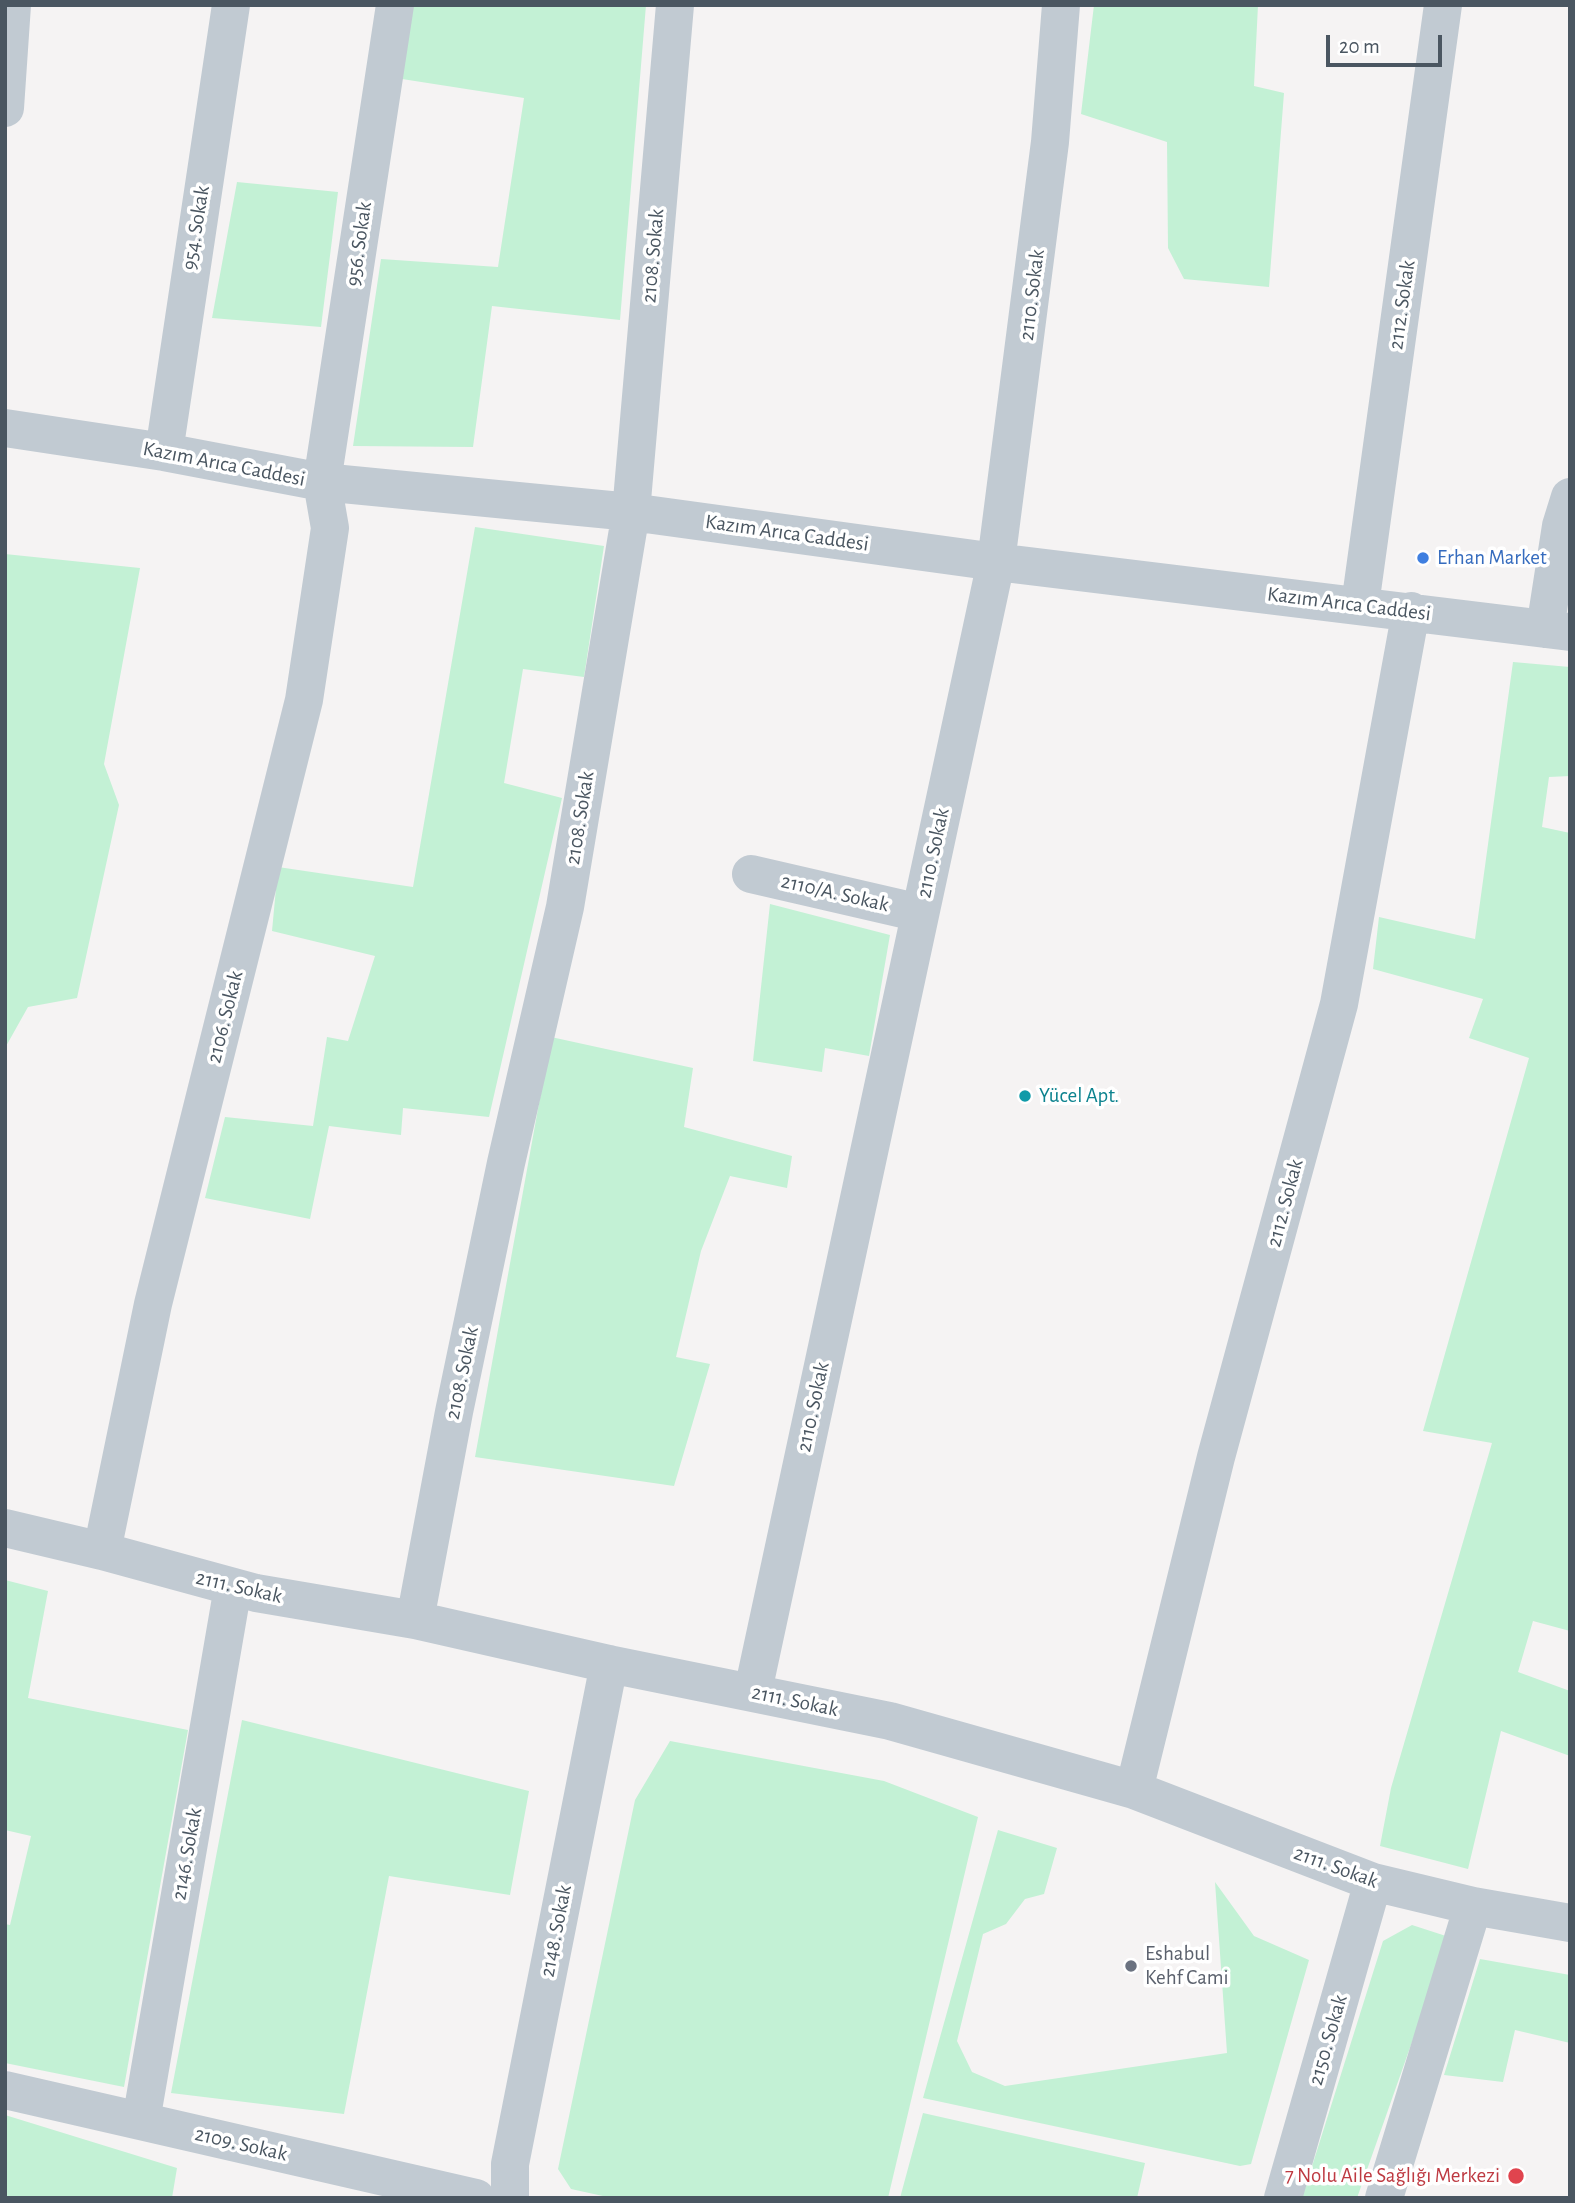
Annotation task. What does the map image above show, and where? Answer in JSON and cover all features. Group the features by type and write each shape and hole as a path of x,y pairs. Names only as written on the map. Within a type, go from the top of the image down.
{"street":[{"path":"5,108 12,5"},
{"name":"954. Sokak","path":"164,452 231,5"},
{"name":"956. Sokak","path":"322,482 395,5"},
{"name":"2108. Sokak","path":"415,1620 498,1202 565,907 631,512 675,5"},
{"name":"2110. Sokak","path":"753,1691 996,562 1049,155 1061,5"},
{"name":"2112. Sokak","path":"1360,605 1443,5"},
{"name":"Kazım Arıca Caddesi","path":"5,428 164,452 322,482 631,512 996,562 1558,630"},
{"name":"2106. Sokak","path":"102,1550 153,1304 304,701 330,528 322,482"},
{"path":"1558,630 1561,526 1570,497"},
{"name":"2112. Sokak","path":"1134,1790 1216,1457 1339,1004 1411,611"},
{"name":"2110/A. Sokak","path":"751,874 920,913"},
{"name":"2111. Sokak","path":"5,1528 102,1550 233,1587 415,1620 609,1664 753,1691 890,1721 1134,1790 1373,1882 1473,1906 1567,1912"},
{"name":"2146. Sokak","path":"141,2120 233,1587"},
{"name":"2148. Sokak","path":"509,2198 510,2164 609,1664"},
{"name":"2150. Sokak","path":"1283,2198 1373,1882"},
{"path":"1384,2198 1473,1906"},
{"name":"2109. Sokak","path":"5,2090 476,2198"}],"green space":[{"path":"413,5 646,5 620,320 492,306 473,447 353,446 381,259 498,267 524,98 402,79"},
{"path":"1094,5 1258,5 1254,86 1284,93 1269,287 1184,279 1168,248 1167,142 1081,114"},
{"path":"237,182 338,192 321,327 212,318"},
{"path":"475,527 604,546 584,677 523,669 504,783 562,798 489,1117 403,1108 401,1135 329,1126 310,1219 205,1198 225,1117 313,1126 327,1037 348,1041 375,956 272,931 278,867 413,887"},
{"path":"5,554 140,568 104,764 119,805 77,998 28,1007 5,1048"},
{"path":"1513,662 1570,667 1570,776 1549,777 1542,827 1570,833 1570,1631 1533,1621 1518,1672 1570,1691 1570,1756 1501,1731 1468,1869 1380,1846 1391,1788 1492,1443 1423,1431 1529,1058 1469,1038 1483,999 1373,969 1379,917 1475,939"},
{"path":"770,904 890,935 869,1056 825,1048 822,1072 753,1061"},
{"path":"551,1037 693,1068 684,1127 792,1156 787,1188 730,1176 701,1251 676,1357 710,1364 674,1486 475,1457"},
{"path":"5,1580 48,1591 28,1698 188,1730 124,2087 5,2063 5,1924 10,1925 31,1836 5,1830"},
{"path":"242,1720 529,1791 510,1895 389,1876 344,2114 171,2093"},
{"path":"670,1741 884,1781 978,1817 888,2198 612,2198 571,2189 558,2169 635,1800"},
{"path":"998,1830 1057,1848 1044,1894 1025,1899 1006,1924 983,1934 957,2041 972,2072 1005,2086 1227,2053 1215,1882 1254,1936 1309,1960 1251,2164 1240,2166 923,2098"},
{"path":"1412,1925 1449,1937 1357,2198 1302,2198 1383,1941"},
{"path":"1480,1959 1570,1975 1570,2043 1515,2030 1503,2082 1444,2075"},
{"path":"923,2113 1145,2163 1137,2198 900,2198"},
{"path":"5,2115 177,2168 172,2198 5,2198"}],"place":[{"name":"Erhan Market","path":"1423,558"},
{"name":"Yücel Apt.","path":"1025,1096"},
{"name":"Eshabul Kehf Cami","path":"1131,1966"},
{"name":"7 Nolu Aile Sağlığı Merkezi","path":"1516,2176"}]}
